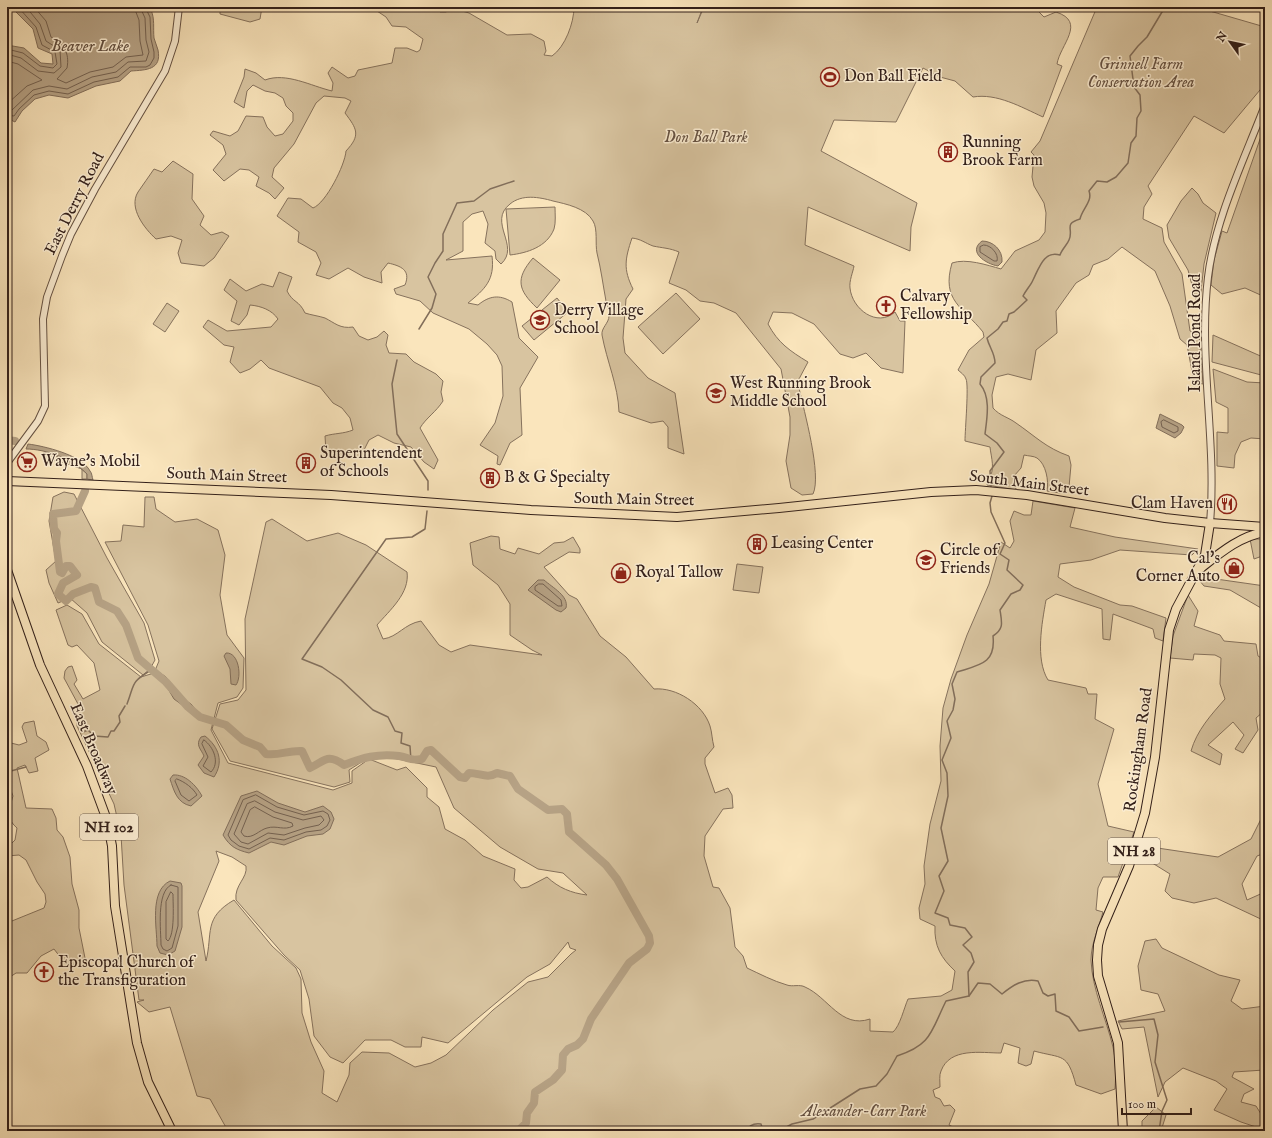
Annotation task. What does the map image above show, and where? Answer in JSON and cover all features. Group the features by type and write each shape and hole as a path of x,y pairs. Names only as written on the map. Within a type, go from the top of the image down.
{"main road":[{"name":"South Main Street","path":"7,481 396,499 531,510 677,517 931,492 976,490 1027,495 1166,518 1210,523"},
{"path":"1210,523 1265,527"},
{"name":"Rockingham Road","path":"1123,1131 1118,1043 1098,976 1096,960 1098,945 1102,930 1129,866 1145,813 1155,756 1169,630 1180,602 1198,571 1207,549 1210,523"},
{"name":"NH 28","path":"1198,571 1234,544 1250,536 1265,532"},
{"name":"East Broadway","path":"7,570 40,665 87,766 107,820 112,846 115,906 139,1050 148,1082 172,1131"}],"street":[{"name":"East Derry Road","path":"7,463 38,421 45,406 46,394 43,319 47,297 62,256 74,228 95,189 165,71 175,41 179,7"},
{"name":"Island Pond Road","path":"1210,523 1213,475 1206,353 1208,278 1218,228 1265,105"}],"green space":[{"path":"220,7 262,7 260,19 250,22 220,14"},
{"name":"Don Ball Park","path":"371,7 435,7 440,12 446,12 452,8 469,13 507,35 531,34 544,41 546,51 544,55 552,56 565,41 574,13 574,7 703,7 697,23 704,7 1034,7 1044,17 1056,12 1065,16 1070,22 1071,28 1057,64 1062,66 1043,117 1018,105 1000,99 982,96 973,97 955,81 940,77 923,68 896,122 834,120 821,151 917,203 911,227 910,251 808,207 805,245 854,266 850,285 852,296 855,303 866,314 881,318 895,312 900,321 905,321 903,373 881,368 866,353 853,358 840,354 814,324 792,313 773,312 768,324 772,331 785,346 808,362 799,379 799,388 814,458 815,485 813,494 802,495 791,488 786,461 790,435 790,417 781,369 736,313 714,303 700,301 686,290 669,283 679,252 653,246 632,238 628,252 626,270 633,289 626,299 623,338 625,353 648,378 675,393 684,454 668,448 668,427 663,421 651,423 619,412 617,392 602,335 602,332 609,319 609,314 596,249 595,224 590,217 575,207 542,198 531,197 515,201 504,211 502,218 502,226 508,250 506,257 501,264 496,259 495,251 485,243 488,224 483,211 472,214 463,222 463,251 446,260 492,256 493,264 488,283 468,303 478,305 494,297 507,299 512,302 519,338 538,357 520,388 522,435 510,443 500,465 497,464 498,456 480,445 495,423 503,396 502,366 497,355 487,344 469,329 433,313 420,301 396,294 394,289 405,285 407,280 406,272 401,267 388,263 381,272 382,283 364,277 348,268 329,279 316,275 321,263 316,252 298,242 299,232 277,216 288,198 301,199 313,208 324,199 339,174 346,151 354,141 356,132 355,128 345,113 351,101 345,98 324,96 316,103 294,144 274,168 272,177 284,188 275,199 269,193 256,186 259,177 249,170 240,169 224,181 213,170 226,154 223,145 210,135 213,131 230,136 238,131 246,116 263,117 267,127 275,136 283,134 293,121 293,113 286,106 283,98 275,93 265,91 253,85 247,91 244,108 234,102 244,77 245,69 256,73 265,80 273,78 290,79 332,91 333,83 328,73 332,67 348,78 355,76 358,70 392,63 395,48 407,48 417,52 420,50 423,39 406,27 392,26 386,17"},
{"name":"Grinnell Farm Conservation Area","path":"1097,7 1196,7 1265,27 1265,84 1224,133 1194,116 1148,186 1152,194 1144,207 1143,219 1162,228 1164,242 1182,274 1190,331 1199,334 1203,384 1194,382 1187,345 1180,339 1170,306 1155,271 1122,247 1108,259 1093,265 1089,275 1076,283 1056,311 1057,333 1036,350 1031,380 1008,374 996,377 992,395 993,408 1001,415 1013,421 1047,445 1069,456 1071,465 1069,487 1060,493 1047,491 1048,482 1043,464 1036,457 1024,455 1021,468 1014,476 1016,490 987,485 988,479 992,472 990,447 965,441 967,383 965,376 958,370 969,350 984,337 983,332 956,302 949,286 949,276 952,263 964,261 1001,269 1015,251 1039,240 1045,232 1046,213 1044,203 1034,186 1032,177 1034,155 1031,152 1040,141"},
{"path":"1265,125 1265,297 1245,288 1222,294 1211,285 1214,260 1222,231 1227,233"},
{"path":"173,161 193,174 192,199 204,216 200,225 211,235 222,232 229,236 214,258 204,266 181,263 178,253 182,240 171,236 156,239 147,230 136,211 135,198 154,169 162,172"},
{"path":"1192,188 1198,194 1203,203 1216,213 1204,264 1200,301 1197,304 1188,270 1169,238 1167,225 1181,201"},
{"path":"555,207 555,227 547,240 530,251 510,255 506,209"},
{"path":"533,258 560,280 537,308 526,296 521,284 523,272"},
{"path":"279,272 292,277 287,291 305,313 325,318 341,326 353,327 359,336 368,340 377,337 384,331 388,335 386,345 389,353 406,354 414,362 436,374 443,381 441,392 443,401 420,428 438,460 434,469 424,462 411,447 394,443 378,435 369,440 360,458 336,456 326,452 325,436 353,430 350,418 342,408 333,403 320,387 269,368 261,360 250,369 240,373 230,362 234,347 224,345 203,327 208,320 227,331 271,327 278,319 276,316 262,307 250,305 247,315 239,325 231,321 237,301 224,290 230,279 246,291 262,284 273,287"},
{"path":"676,293 700,319 663,354 638,327"},
{"path":"557,298 568,312 534,340 522,326"},
{"path":"167,303 179,311 165,332 153,324"},
{"path":"1213,335 1265,358 1265,376 1212,362"},
{"path":"1213,369 1247,382 1265,383 1265,439 1251,438 1241,442 1235,455 1234,468 1217,466 1217,432 1228,433 1228,408 1216,402"},
{"path":"44,452 61,458 57,458 57,461 43,459"},
{"path":"61,458 67,460 81,469 61,462"},
{"path":"82,470 87,474 87,479 82,479"},
{"path":"64,492 74,494 107,558 144,623 155,660 150,669 143,675 102,642 87,613 70,598 58,603 49,583 46,570 56,561 49,521 53,497"},
{"name":"Alexander-Carr Park","path":"145,497 154,497 156,509 175,522 197,519 218,530 225,555 220,595 227,635 244,658 243,688 237,697 218,703 211,730 228,763 333,790 352,783 352,771 369,759 397,770 406,767 427,788 427,797 439,807 445,829 465,840 483,856 515,869 514,880 521,888 528,887 547,877 566,889 587,895 563,873 538,869 500,847 454,808 436,767 388,757 368,758 349,770 350,782 334,787 230,761 212,729 220,704 238,700 246,690 245,619 266,522 272,519 307,541 338,533 366,545 407,572 407,580 402,594 398,601 377,625 383,639 393,636 410,625 421,621 439,645 451,652 470,645 542,655 510,635 510,604 498,585 473,565 470,543 491,536 499,537 500,549 515,554 518,548 539,554 554,543 564,542 573,537 580,549 580,553 569,552 544,567 569,595 577,599 600,636 626,657 654,689 671,691 688,698 701,711 710,726 714,747 705,758 705,764 715,793 728,788 732,795 733,808 723,809 705,836 704,856 713,887 719,888 730,908 735,947 743,956 747,968 789,986 805,987 843,1016 851,1020 860,1021 870,1019 870,1031 893,1032 900,1021 908,999 941,996 952,990 955,971 939,951 936,940 935,926 920,919 919,908 925,884 924,866 930,824 941,781 940,746 943,708 951,679 967,635 989,584 1001,542 1010,548 1014,541 1010,521 1014,511 1024,515 1031,515 1033,501 1075,508 1070,527 1115,537 1198,549 1192,555 1120,550 1091,560 1060,564 1058,577 1074,587 1120,605 1132,606 1166,618 1163,641 1155,638 1153,629 1113,614 1110,640 1103,639 1102,609 1056,594 1046,600 1043,619 1041,652 1044,671 1048,680 1086,688 1088,694 1097,694 1095,719 1114,729 1098,784 1108,826 1134,832 1118,877 1103,877 1098,888 1096,910 1103,912 1091,954 1094,982 1114,1052 1116,1068 1115,1089 1101,1094 1076,1085 1070,1067 1066,1062 1058,1057 1034,1051 1031,1064 1026,1066 1018,1063 1020,1048 1004,1043 1001,1053 976,1052 959,1055 951,1058 945,1063 941,1071 940,1087 933,1090 935,1097 940,1099 944,1106 950,1105 955,1110 949,1125 961,1131 228,1131 210,1099 197,1096 170,1007 149,1012 137,1002 144,1000 139,1000 124,885 121,835 114,804 77,726 78,704 64,678 65,671 68,667 72,666 77,680 74,684 83,699 100,690 94,663 77,645 72,647 68,645 56,610 67,605 82,614 99,644 141,677 154,673 159,661 148,625 105,542 121,541 123,525 144,527","holes":["216,851 232,857 246,866 245,874 237,890 236,900 284,955 300,970 309,999 314,1036 330,1057 343,1063 365,1040 391,1040 405,1047 421,1047 422,1037 448,1043 527,977 550,964 568,942 570,948 576,950 548,977 528,982 493,1010 446,1055 431,1063 415,1067 389,1053 362,1052 350,1063 349,1075 337,1102 322,1093 324,1071 311,1042 302,1013 301,979 296,968 272,946 234,900 224,907 213,920 206,961 198,912 219,861"]},
{"path":"1250,539 1265,539 1265,555 1254,559"},
{"path":"737,564 763,567 759,593 733,590"},
{"path":"1209,578 1265,586 1265,607 1261,608 1230,590 1204,586 1199,580"},
{"path":"1188,595 1198,611 1194,626 1220,635 1224,641 1256,644 1258,656 1263,659 1265,657 1265,713 1263,712 1256,718 1258,730 1243,753 1235,749 1244,735 1233,722 1208,745 1222,754 1220,765 1191,751 1197,736 1225,699 1220,684 1221,658 1215,655 1194,654 1193,660 1170,658 1173,636"},
{"path":"34,721 37,736 46,742 49,750 35,758 38,771 29,773 25,765 17,768 26,808 52,809 56,818 57,830 63,837 70,857 72,884 79,910 79,928 86,963 78,967 75,964 67,966 54,949 41,956 27,973 16,973 7,979 7,923 44,908 46,902 45,894 26,860 19,855 7,856 7,843 12,843 15,840 17,828 7,816 13,796 7,780 7,768 10,766 7,742 19,745 27,742 22,727 24,723"},
{"path":"1265,811 1265,853 1257,856 1242,884 1247,900 1265,892 1265,921 1216,898 1194,903 1172,898 1165,891 1170,874 1141,856 1144,846 1218,857 1251,839"},
{"path":"1156,939 1162,948 1219,975 1240,980 1231,1001 1242,1009 1265,1006 1265,1068 1264,1070 1234,1072 1232,1077 1254,1089 1244,1094 1241,1102 1256,1106 1261,1114 1265,1115 1265,1130 1241,1122 1214,1110 1227,1089 1216,1081 1183,1068 1165,1082 1158,1097 1144,1027 1122,1029 1118,1021 1165,1011 1158,994 1141,990 1138,966 1145,941"},
{"path":"1156,1107 1166,1115 1161,1131 1142,1131 1142,1121"}],"water":[{"name":"Beaver Lake","path":"11,7 146,7 151,10 153,17 154,38 159,57 158,62 152,68 131,71 120,81 96,86 68,98 49,95 35,99 22,111 15,122 7,118 7,45 24,48 41,63 53,64 52,54 38,48 33,29"},
{"path":"982,241 993,244 999,250 1002,262 998,266 988,263 977,253 976,249"},
{"path":"1160,414 1182,425 1184,427 1181,433 1175,438 1156,428"},
{"path":"28,444 53,449 79,460 86,465 91,472 93,480 87,479 87,474 67,459 34,449 26,449"},
{"path":"538,580 544,580 560,592 565,600 566,608 561,612 556,610 528,590"},
{"path":"226,653 234,656 238,666 239,676 236,685 231,684 230,669 224,656"},
{"path":"153,668 166,677 177,695 191,704 199,714 196,715 174,699 164,682 151,672"},
{"path":"205,736 217,750 219,766 214,777 204,773 198,765 204,756 199,747 199,740 201,737"},
{"path":"173,775 186,778 197,788 202,796 191,806 182,802 177,796 170,779"},
{"path":"257,791 278,803 305,812 323,806 331,812 334,819 330,829 323,834 307,836 284,845 271,842 249,853 237,849 228,842 223,835 241,796"},
{"path":"170,881 181,883 182,886 182,927 175,951 168,955 160,953 157,946 156,910 159,893 163,886"}],"waterway":[{"path":"991,487 990,471 1004,452 997,443 985,434 987,401 986,395 980,384 981,377 995,363 987,338 998,329 1003,322 1007,321 1009,314 1014,312 1027,300 1023,296 1043,261 1050,255 1060,255 1069,240 1070,225 1080,219 1090,198 1089,191 1097,181 1107,182 1116,177 1128,163 1131,143 1136,136 1137,118 1141,111 1140,95 1134,87 1130,56 1147,37 1165,7"},
{"path":"419,329 432,308 436,294 428,277 443,251 443,234 457,203 474,201 490,189 514,181"},
{"path":"397,360 392,384 397,434 428,481 428,490"},
{"path":"7,440 15,441"},
{"path":"85,491 76,511 53,514 54,529 57,533 56,541 60,572 62,573 66,566 70,566 77,575 63,583 58,594 66,601 73,594 91,587 95,588 99,602 117,611 126,625 138,658 166,682 188,707 200,717 226,725 243,740 260,747 266,754 302,751 310,768 326,759 334,759 344,765 364,758 384,755 417,760 422,759 427,751 431,750 460,777 465,778 469,773 487,776 497,773 510,776 518,789 548,810 562,809 567,814 569,832 606,865 617,879 649,936 650,943 647,949 629,963 591,1019 583,1039 577,1045 568,1049 563,1055 562,1070 553,1080 535,1092 534,1103 527,1113 526,1123 518,1131"},
{"path":"969,996 968,972 974,962 971,953 963,945 972,937 965,928 950,925 948,918 935,913 944,891 939,876 948,861 941,828 948,796 947,773 942,760 951,738 947,721 953,710 955,699 952,684 957,672 979,665 989,658 992,652 993,636 1001,628 1000,610 1011,594 1020,590 1023,585 1007,570 1009,560 1000,554 1005,543 991,512 990,503 992,496"},
{"path":"411,761 410,746 401,743 402,733 395,731 388,717 373,710 341,680 322,667 302,659 386,539 412,537 425,529 427,511"},
{"path":"127,704 136,681 151,670"},
{"path":"83,732 88,730 94,736 108,737 111,731 114,731 120,722 119,716 125,706"},
{"path":"7,772 26,767"},
{"path":"779,1131 792,1124 813,1119 860,1089 876,1086 887,1074 897,1056 909,1052 924,1042 929,1036 946,1001 969,996 978,983 990,984 1002,994 1023,981 1038,981 1043,993 1048,996 1055,994 1056,1011 1069,1017 1079,1031 1103,1027"},
{"path":"1119,1022 1154,1019 1158,1035 1155,1062 1167,1100 1162,1111 1159,1131"},
{"path":"746,1131 754,1124 761,1124 763,1131"}],"place":[{"name":"Don Ball Field","path":"830,77"},
{"name":"Running Brook Farm","path":"948,152"},
{"name":"Calvary Fellowship","path":"886,306"},
{"name":"Derry Village School","path":"540,320"},
{"name":"West Running Brook Middle School","path":"716,393"},
{"name":"Wayne's Mobil","path":"27,462"},
{"name":"Superintendent of Schools","path":"306,463"},
{"name":"B & G Specialty","path":"490,478"},
{"name":"Clam Haven","path":"1227,504"},
{"name":"Leasing Center","path":"757,544"},
{"name":"Circle of Friends","path":"926,560"},
{"name":"Cal's Corner Auto","path":"1234,568"},
{"name":"Royal Tallow","path":"621,573"},
{"name":"Episcopal Church of the Transfiguration","path":"44,972"}]}
